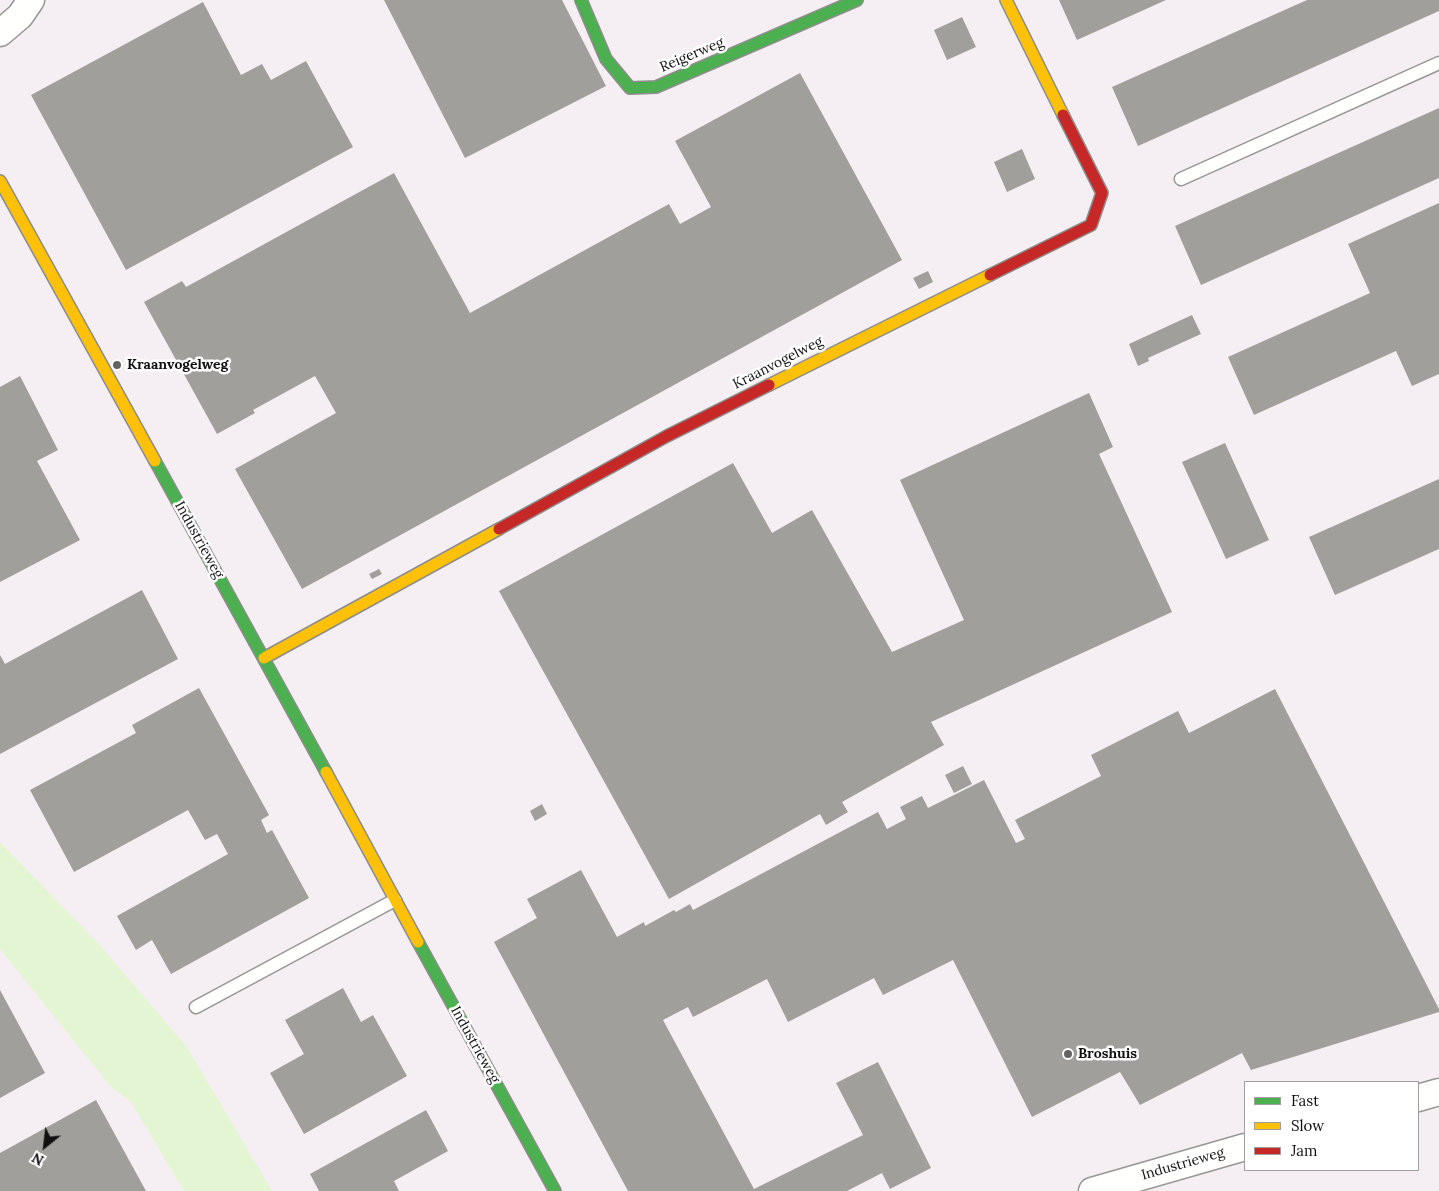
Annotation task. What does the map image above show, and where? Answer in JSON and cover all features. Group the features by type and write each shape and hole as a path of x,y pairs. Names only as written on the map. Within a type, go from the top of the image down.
{"street":[{"path":"0,33 20,16 31,0"},
{"name":"Reigerweg","path":"581,0 606,59 630,88 656,87 856,0"},
{"name":"Kraanvogelweg","path":"264,658 667,436 1091,225 1102,193 1006,0"},
{"name":"Industrieweg","path":"2,191 264,658 555,1191"},
{"path":"1419,1098 1439,1092"},
{"name":"Industrieweg","path":"1092,1191 1244,1147"}],"lane":[{"path":"1180,179 1439,63"},
{"path":"196,1007 395,900"}],"shaded area":[{"path":"0,0 1439,0 1439,1191 0,1191"}],"green space":[{"path":"0,842 98,943 187,1047 272,1191 184,1191 131,1102 111,1087 0,949"}],"building":[{"path":"384,0 562,0 606,86 465,158"},
{"path":"1059,0 1166,0 1077,40"},
{"path":"1307,0 1439,0 1439,11 1138,146 1112,87"},
{"path":"203,2 241,75 262,64 271,80 306,61 353,147 126,270 31,95"},
{"path":"962,17 976,47 947,60 934,30"},
{"path":"800,73 902,260 302,589 235,469 336,413 315,376 253,410 255,413 217,434 144,302 182,281 186,287 394,173 470,313 669,204 680,224 711,207 675,141"},
{"path":"1439,108 1439,178 1201,285 1175,226"},
{"path":"1022,149 1035,179 1007,192 994,162"},
{"path":"1439,203 1439,374 1412,386 1396,351 1254,415 1228,357 1370,293 1348,244"},
{"path":"928,271 933,282 919,289 913,278"},
{"path":"1192,315 1201,334 1148,358 1149,361 1138,366 1129,344"},
{"path":"20,376 58,450 37,461 80,540 0,582 0,387"},
{"path":"1089,393 1113,447 1099,454 1172,612 931,722 944,745 842,802 848,812 826,825 820,814 669,899 499,591 733,463 772,533 812,510 892,652 964,620 900,480"},
{"path":"1225,443 1269,540 1226,559 1182,462"},
{"path":"1439,479 1439,549 1335,595 1309,537"},
{"path":"379,569 382,574 372,579 369,574"},
{"path":"142,590 178,659 0,754 0,655 5,664"},
{"path":"199,688 269,815 261,820 267,833 272,830 309,898 171,974 152,940 136,950 117,916 228,854 217,834 205,840 188,810 74,872 30,790 136,733 132,725"},
{"path":"1275,689 1439,1012 1251,1070 1242,1053 1140,1105 1120,1072 1032,1117 953,960 883,995 874,978 788,1022 767,979 693,1017 688,1007 663,1020 754,1189 863,1135 836,1083 878,1062 931,1168 890,1189 882,1173 847,1191 628,1191 494,942 537,918 527,899 581,870 617,937 644,922 645,926 674,910 676,912 690,904 693,910 878,812 887,829 906,819 900,807 922,796 928,808 984,780 1016,843 1025,839 1015,820 1101,776 1091,755 1178,711 1189,733"},
{"path":"963,766 972,784 954,793 945,775"},
{"path":"542,804 547,814 535,821 530,811"},
{"path":"343,988 361,1022 373,1015 407,1076 304,1134 270,1073 304,1054 285,1020"},
{"path":"0,990 45,1073 0,1098"},
{"path":"96,1100 146,1191 0,1191 0,1153"},
{"path":"426,1110 448,1151 394,1181 399,1191 319,1191 310,1174"}],"traffic: fast":[{"path":"581,0 606,59 630,88 656,87 857,0"},
{"path":"155,461 326,772"},
{"path":"418,942 555,1191"}],"traffic: slow":[{"path":"1006,0 1063,115"},
{"path":"0,181 155,461"},
{"path":"769,385 990,275"},
{"path":"264,658 499,529"},
{"path":"326,772 418,942"}],"traffic: jam":[{"path":"990,275 1091,225 1102,193 1063,115"},
{"path":"499,529 667,436 769,385"}],"place":[{"name":"Kraanvogelweg","path":"117,365"},
{"name":"Broshuis","path":"1068,1054"}]}
